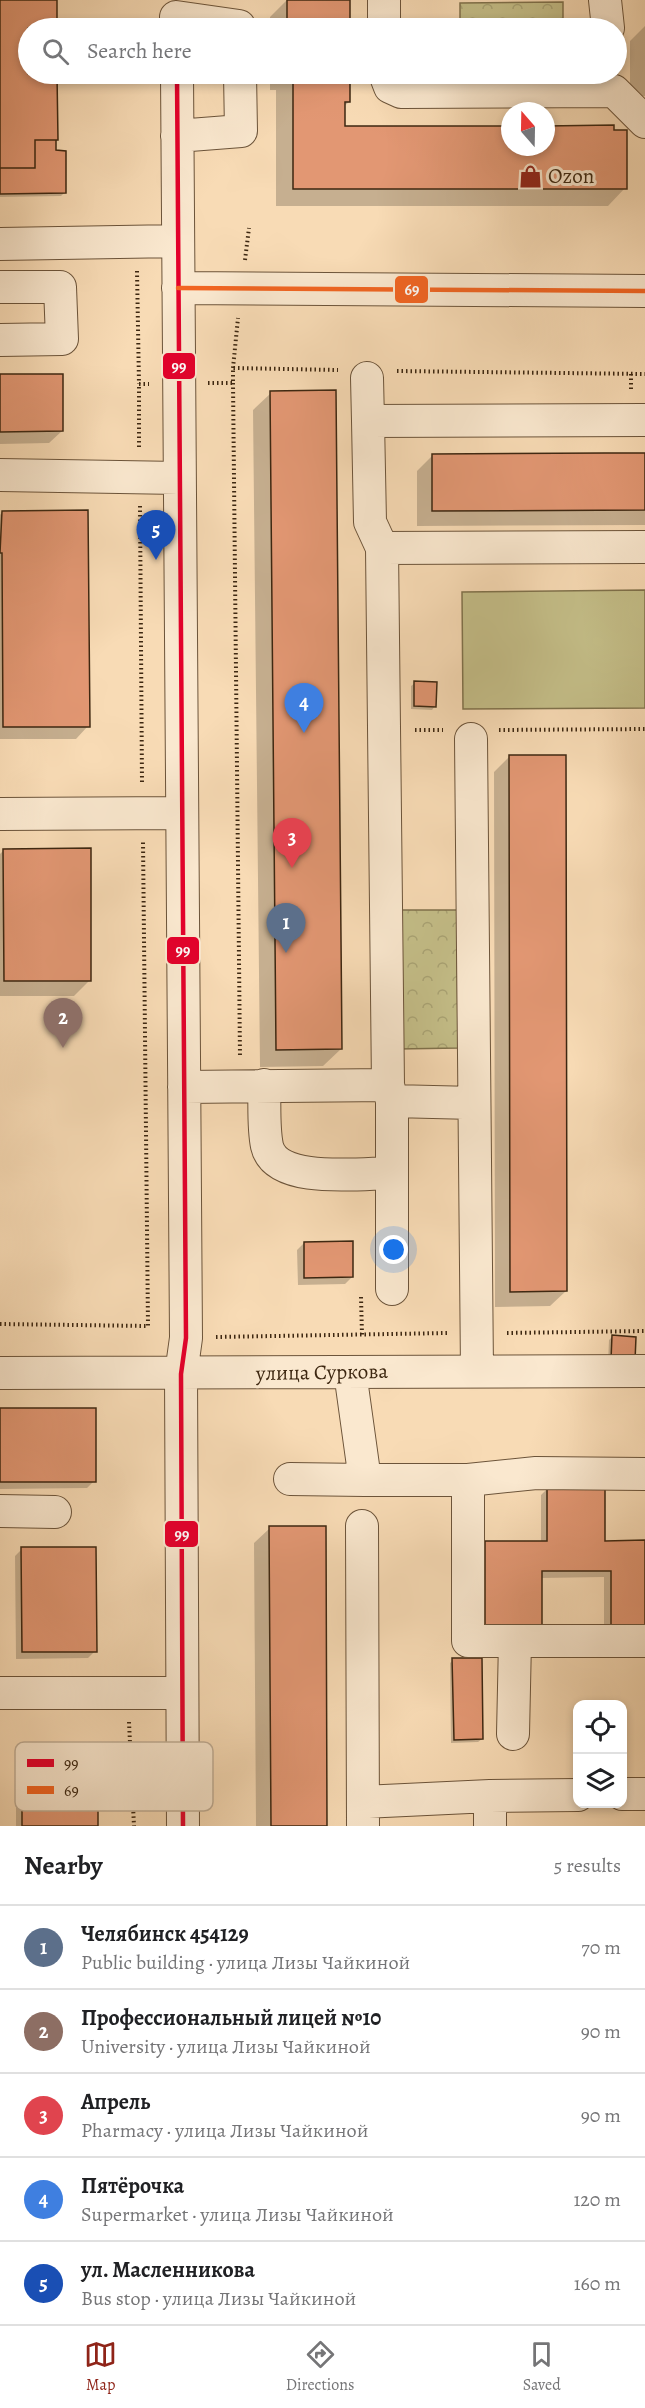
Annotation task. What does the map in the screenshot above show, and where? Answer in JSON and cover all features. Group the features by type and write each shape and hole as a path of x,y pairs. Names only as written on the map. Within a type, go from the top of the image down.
{"street":[{"path":"384,0 384,18"},
{"path":"605,0 607,18"},
{"path":"176,15 193,18"},
{"path":"177,84 186,1338 181,1374 182,1742"},
{"path":"177,136 241,131 240,84"},
{"path":"389,84 390,87 401,92 571,84"},
{"path":"616,84 645,122"},
{"path":"0,244 178,241"},
{"path":"0,287 60,287 62,339 0,340"},
{"path":"178,288 645,291"},
{"path":"371,373 368,421 370,522 382,548 392,1289"},
{"path":"368,421 645,420"},
{"path":"0,474 179,478"},
{"path":"382,548 645,548"},
{"path":"472,733 477,1371"},
{"path":"0,813 182,813"},
{"path":"253,1085 267,1148 277,1161 295,1171 322,1174 392,1173"},
{"path":"184,1087 253,1085 390,1093 474,1103"},
{"name":"улица Суркова","path":"0,1373 645,1371"},
{"path":"350,1372 365,1480"},
{"path":"290,1479 468,1480 536,1473 645,1474"},
{"path":"468,1480 468,1641 645,1641"},
{"path":"0,1511 55,1512"},
{"path":"362,1526 363,1814 490,1811 573,1796"},
{"path":"513,1734 515,1641"},
{"path":"0,1693 182,1693"},
{"path":"627,1794 645,1794"},
{"path":"183,1811 183,1826"}],"path":[{"path":"137,242 148,1326"},
{"path":"253,1085 232,368 371,373 645,374"},
{"path":"139,384 233,383"},
{"path":"383,730 472,733 645,729"},
{"path":"0,1324 148,1326 186,1338 645,1331"},
{"path":"127,1693 130,1742"},
{"path":"133,1811 134,1826"}],"green space":[{"path":"563,2 563,18 460,18 460,3"},
{"path":"645,590 645,708 463,709 462,592"},
{"path":"397,910 457,910 458,1048 398,1049"}],"building":[{"path":"0,0 57,0 57,18 18,18 18,84 57,84 58,140 35,140 35,168 0,168"},
{"path":"287,0 350,0 350,18 287,18"},
{"path":"293,84 350,84 350,102 345,102 345,126 501,126 501,156 555,156 555,126 614,125 614,130 627,130 627,189 293,189"},
{"path":"35,140 56,140 56,150 66,151 66,193 0,194 0,168 35,168"},
{"path":"0,374 63,374 63,431 0,432"},
{"path":"336,390 342,1049 276,1050 270,391"},
{"path":"645,453 645,510 432,511 432,454"},
{"path":"88,510 90,727 3,727 2,553 0,553 2,511"},
{"path":"414,681 437,682 436,707 414,706"},
{"path":"509,755 566,755 567,1291 510,1292"},
{"path":"91,848 91,981 4,981 3,849"},
{"path":"353,1241 353,1277 304,1278 304,1242"},
{"path":"612,1335 636,1337 635,1361 611,1360"},
{"path":"0,1408 96,1408 96,1482 0,1482"},
{"path":"547,1487 605,1487 605,1541 645,1540 645,1625 611,1625 611,1571 542,1571 542,1626 485,1626 485,1541 547,1541"},
{"path":"269,1526 326,1526 327,1826 271,1826"},
{"path":"21,1547 96,1547 97,1652 22,1652"},
{"path":"452,1658 482,1658 483,1739 454,1740"},
{"path":"22,1811 98,1811 98,1826 22,1826"}],"transit line":[{"name":"99","path":"177,84 186,1338 181,1374 183,1742"},
{"name":"69","path":"178,288 645,291"},
{"name":"99","path":"183,1811 183,1826"}],"place":[{"name":"Ozon","path":"530,176"},
{"name":"ул. Масленникова","path":"156,560"},
{"name":"Пятёрочка","path":"304,733"},
{"name":"Апрель","path":"292,868"},
{"name":"Челябинск 454129","path":"286,953"},
{"name":"Профессиональный лицей №10","path":"63,1048"}]}
